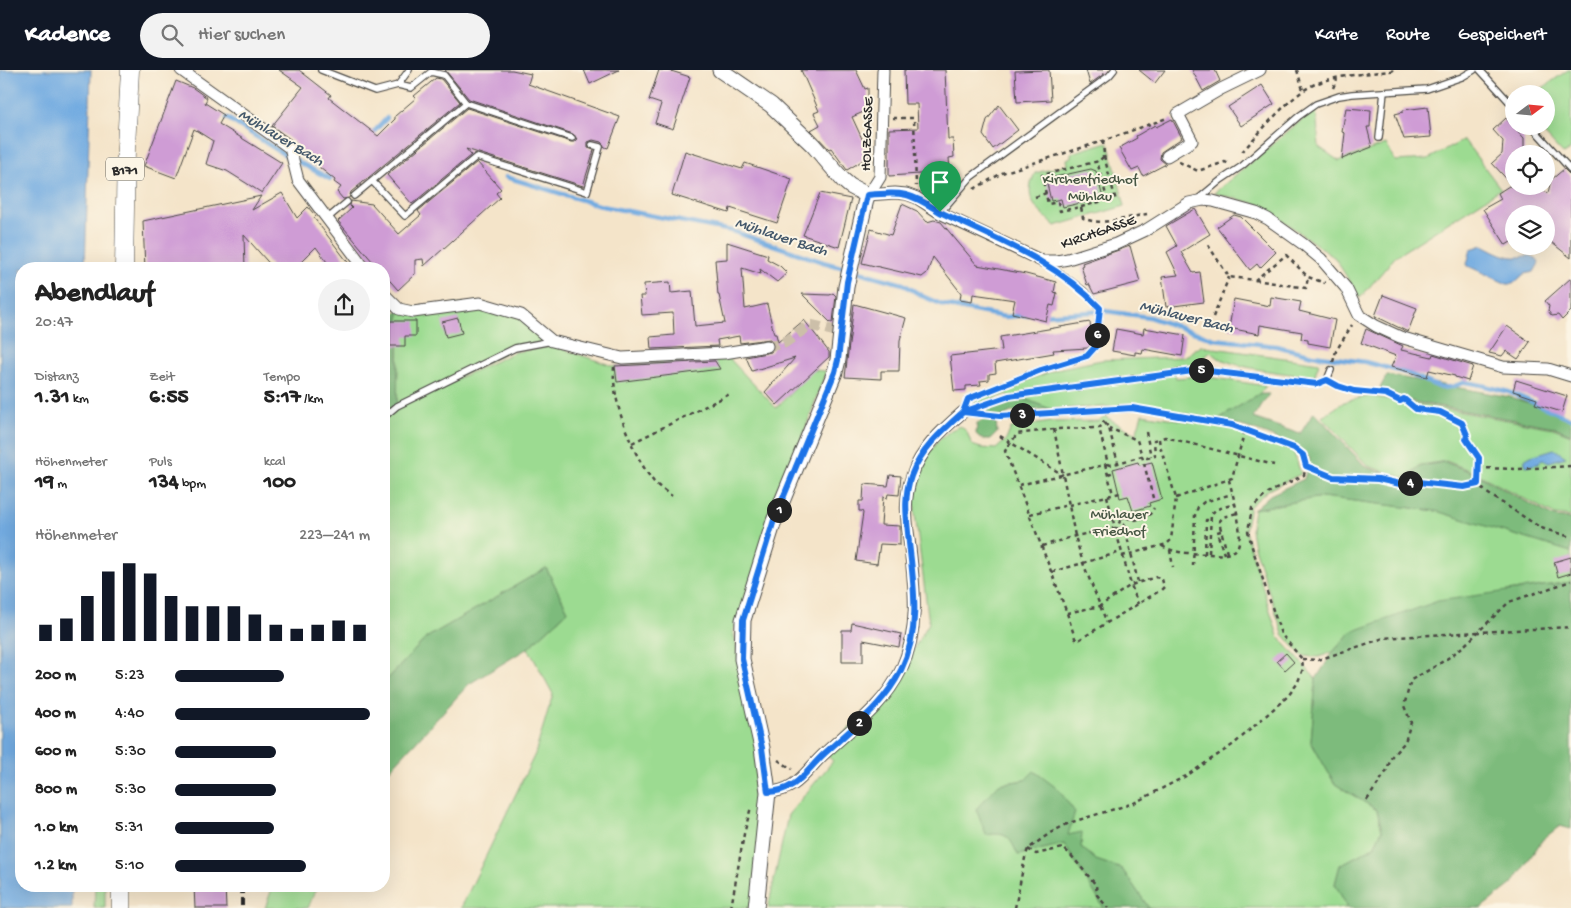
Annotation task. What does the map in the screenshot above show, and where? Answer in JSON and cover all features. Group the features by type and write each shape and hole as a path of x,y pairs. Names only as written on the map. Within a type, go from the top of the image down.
{"main road":[{"name":"B171","path":"124,262 126,147 130,70"},
{"path":"720,70 771,105 813,145 842,180 867,195 846,287 835,372 774,520 743,620 742,659 762,748 768,792 756,908"},
{"path":"121,892 121,908"}],"street":[{"path":"181,70 290,148 298,180 360,262"},
{"name":"HOLZGASSE","path":"867,195 880,177 884,70"},
{"path":"1167,156 1192,141 1178,114 1221,89 1260,70"},
{"path":"867,195 895,193 917,198 940,212 1042,261"},
{"path":"1195,201 1213,201 1245,209 1268,219 1321,259 1346,288 1359,315 1376,326 1400,337 1504,366 1548,369 1571,376"},
{"name":"KIRCHGASSE","path":"1042,261 1068,259 1116,244 1146,230 1195,201"},
{"path":"390,300 399,309 414,312 480,303 521,315 552,341 622,358 715,354 767,346"},
{"path":"768,792 784,790 797,782 824,753 872,711 889,690 901,669 912,637 916,607 906,517 909,485 916,465 928,447 963,412"}],"lane":[{"path":"321,70 375,91 398,85 411,88 431,72 444,75 466,103 572,138"},
{"path":"398,85 409,70"},
{"path":"940,212 971,177 1109,76 1114,70"},
{"path":"1195,201 1242,166 1299,116 1316,104 1338,96 1352,94 1427,89 1462,78 1474,70"},
{"path":"1480,70 1505,97"},
{"path":"1379,138 1384,92"},
{"path":"354,196 466,103"},
{"path":"1539,135 1571,170"},
{"path":"373,182 405,216 476,157 587,192 600,147 592,145"},
{"path":"328,218 347,202"},
{"path":"963,412 968,399 1041,370 1087,356 1096,346 1100,308 1084,291 1042,261"},
{"path":"390,412 397,406 515,348 552,341"},
{"path":"963,412 1009,396 1200,370 1317,384 1327,380 1330,370"},
{"path":"963,412 1000,416 1132,408"}],"path":[{"path":"1297,70 1303,91"},
{"path":"967,193 1002,172 1103,141 1178,114"},
{"path":"881,118 914,118 917,198"},
{"path":"1103,141 1104,156 1116,201"},
{"path":"1097,161 1106,195 1103,201 1060,211 1058,202 1048,204 1042,175 1097,161 1104,156"},
{"path":"1167,156 1198,171 1225,162 1231,165"},
{"path":"1035,196 1047,192"},
{"path":"1106,195 1114,193"},
{"path":"1080,207 1083,218 1088,221 1105,221 1152,213"},
{"path":"1208,245 1229,277"},
{"path":"1255,280 1286,255 1308,278 1327,283"},
{"path":"1229,277 1306,288 1308,278"},
{"path":"1213,317 1229,277"},
{"path":"1336,351 1359,315"},
{"path":"615,356 613,380 624,425 632,443 655,482 672,496"},
{"path":"1327,380 1354,391 1386,394 1400,401 1404,399 1416,409 1440,412 1462,423 1467,435 1466,439 1479,458 1478,484 1487,493 1541,528 1571,537"},
{"path":"632,443 732,393"},
{"path":"1015,908 1028,849 1050,833 1069,823 1134,803 1186,776 1234,744 1288,696 1297,684 1303,668 1302,659 1281,634 1248,530 1252,508 1268,492 1304,476 1306,466 1303,455 1294,448 1232,425 1132,408"},
{"path":"1105,423 1109,428 1118,463"},
{"path":"1067,613 1100,606 1138,582 1158,577 1162,579 1164,585 1161,590 1077,641 1074,638 1052,572 1005,451 1017,434 1054,429 1099,428 1113,495"},
{"path":"1109,428 1137,440 1153,498"},
{"path":"1054,429 1075,536 1083,563 1107,623"},
{"path":"1176,498 1232,478 1245,430"},
{"path":"1146,432 1152,457"},
{"path":"1000,436 1063,475"},
{"path":"1152,457 1155,456 1154,440 1165,436 1274,465"},
{"path":"1052,572 1083,563 1162,546 1171,540 1176,498 1159,439"},
{"path":"1019,485 1142,456 1152,457"},
{"path":"1306,466 1333,477 1378,479 1400,484 1418,482 1464,487 1478,484"},
{"path":"1479,468 1519,470 1571,466"},
{"path":"1108,474 1115,472"},
{"path":"1162,546 1170,550 1207,554 1226,554 1235,550 1239,545 1237,513 1229,480"},
{"path":"1030,514 1120,493"},
{"path":"1193,566 1195,515 1198,507 1204,502 1232,494"},
{"path":"1107,496 1122,554 1138,604"},
{"path":"1207,554 1206,520 1210,520 1210,516 1214,511 1235,504"},
{"path":"1122,516 1134,520 1141,519 1150,514 1154,508"},
{"path":"1226,554 1217,532 1221,531 1219,525 1221,519 1237,513"},
{"path":"1122,516 1139,514 1141,519"},
{"path":"1115,529 1122,516"},
{"path":"1122,516 1138,582"},
{"path":"1042,546 1075,536 1115,529"},
{"path":"1170,550 1173,567"},
{"path":"1367,800 1386,772 1392,756 1405,742 1411,722 1404,706 1411,680 1442,663 1468,643 1509,602 1571,581"},
{"path":"1302,659 1318,660 1384,638 1571,627"},
{"path":"777,759 797,772"},
{"path":"731,908 744,834"},
{"path":"1028,849 1036,854 1063,848 1096,885 1097,895 1108,908"}],"green space":[{"path":"1568,70 1571,70 1571,149 1563,154 1545,135 1555,135 1555,85 1547,85"},
{"path":"1316,108 1319,147 1339,161 1386,144 1395,161 1428,159 1464,140 1501,189 1396,256 1360,298 1335,258 1261,205 1214,193"},
{"name":"Kirchenfriedhof Mühlau","path":"1108,142 1125,206 1055,226 1033,203 1030,190 1035,173 1068,165 1067,159 1071,157 1071,153"},
{"path":"480,303 521,315 552,341 515,348 420,396 515,352 554,346 613,366 728,357 776,408 813,370 826,371 733,631 768,792 754,908 461,908 535,754 553,694 528,648 568,611 546,568 426,638 390,677 390,412 397,406 399,309"},
{"path":"399,309 397,406 390,412 390,319"},
{"path":"1200,346 1319,363 1314,377 1243,366 1218,358 1211,352 1192,365 1174,371 1176,378 1201,376 1266,386 1259,394 1217,420 1166,410 1132,406 1050,409 1025,399 1009,401 1008,394 974,405 974,402 989,394 1061,368 1102,360 1185,357"},
{"path":"1387,375 1510,397 1571,417 1571,434 1554,427 1409,401 1380,388"},
{"path":"1259,394 1269,394 1253,418 1300,434 1314,412 1366,467 1403,480 1421,466 1445,462 1474,473 1554,517 1571,519 1571,552 1436,511 1322,497 1254,509 1270,495 1304,479 1310,458 1290,445 1266,434 1217,420"},
{"path":"1370,396 1553,428 1571,435 1571,517 1555,515 1474,472 1446,461 1421,465 1404,478 1368,466 1322,417 1344,402"},
{"path":"1025,399 1050,409 1011,412 996,420 997,433 991,439 982,439 976,434 977,424 985,418 988,407"},
{"name":"Mühlauer Friedhof","path":"1142,414 1232,428 1293,450 1301,474 1268,490 1250,506 1245,531 1278,636 1316,679 1311,742 1335,784 1377,810 1382,830 1374,847 1340,865 1335,884 1348,908 1149,908 1122,869 1096,860 1068,835 1025,780 999,784 1000,833 1011,839 1018,855 1064,844 1104,908 768,908 788,815 833,761 824,753 889,690 929,623 915,514 914,484 926,457 938,441 951,430 961,426 967,432 972,445 996,449 1006,440 1011,428 1051,422 1099,421 1104,416 1136,434"},
{"path":"1322,497 1437,511 1571,552 1571,582 1507,591 1351,632 1333,652 1319,657 1302,656 1283,634 1254,547 1251,530 1254,509"},
{"path":"546,568 568,611 528,648 469,684 390,770 390,677 426,638"},
{"path":"1571,582 1571,829 1560,826 1543,839 1512,884 1481,908 1348,908 1335,884 1340,865 1374,847 1382,830 1377,810 1335,784 1311,742 1316,679 1333,652 1351,632 1438,601"},
{"path":"1034,771 1058,789 1075,812 1068,835 1082,832 1081,847 1096,860 1122,869 1149,908 1104,908 1064,844 1018,855 1007,837 999,834 986,835 976,809 999,784 1025,780"},
{"path":"95,892 105,892 105,908 94,908"},
{"path":"271,892 315,892 308,908 265,908"}],"water":[{"path":"0,70 91,70 85,262 15,262 15,892 72,892 72,908 0,908"},
{"path":"1483,245 1510,257 1531,256 1539,263 1534,272 1524,274 1513,284 1507,284 1468,266 1471,249"},
{"path":"1554,449 1566,457 1549,462 1542,459 1538,464 1526,466 1524,460"}],"building":[{"path":"279,70 299,70 331,95 329,98 378,136 395,119 395,116 416,98 414,96 436,78 441,79 460,102 351,192 349,198 343,199 337,192 341,187 334,182 335,180 299,151 294,142 272,126 303,87"},
{"path":"445,70 512,70 531,74 528,84 620,117 608,148 601,142 593,140 588,142 588,148 594,150 583,186 466,149 471,155 412,204 387,175 467,108 571,142 575,142 577,139 573,134 469,99"},
{"path":"584,70 619,70 590,84"},
{"path":"659,70 668,70 690,77 673,129 655,123 661,104 649,100"},
{"path":"801,70 856,70 865,89 868,88 868,110 852,117 870,156 847,170 831,148 829,149 811,130 820,125 814,113 819,111"},
{"path":"904,70 945,70 948,139 953,139 954,157 949,158 950,172 889,176 889,129 918,128 917,104 905,104"},
{"path":"1049,70 1051,100 1017,102 1015,71"},
{"path":"1086,70 1103,70 1104,74 1090,84"},
{"path":"1139,70 1165,70 1155,83"},
{"path":"1192,70 1215,70 1220,81 1203,91"},
{"path":"176,81 193,88 207,98 205,103 224,115 219,124 282,163 262,193 227,171 206,164 213,141 194,129 176,178 144,166"},
{"path":"1262,85 1274,104 1241,126 1228,107"},
{"path":"999,105 1018,130 993,149 983,135 987,120"},
{"path":"1428,107 1431,137 1404,139 1395,114 1403,112 1403,110"},
{"path":"1346,108 1371,110 1370,127 1367,127 1372,147 1342,159 1345,133 1342,132"},
{"path":"1172,119 1182,138 1161,152 1160,159 1166,164 1143,176 1139,168 1132,171 1119,148 1155,125 1156,127"},
{"path":"1505,119 1505,135 1521,135 1524,138 1524,145 1505,145 1505,177 1492,163 1502,154 1503,141 1493,130"},
{"path":"685,151 742,169 745,163 792,179 777,223 730,208 729,213 672,195"},
{"path":"477,162 501,189 496,193 500,198 424,266 423,259 415,260 415,274 398,290 390,281 390,262 373,262 338,221 352,208 350,206 351,201 372,204 399,234 421,215 418,211"},
{"path":"1091,169 1096,171 1103,198 1063,207 1061,199 1051,201 1046,179"},
{"path":"1564,169 1571,176 1571,258 1555,245 1555,205 1505,205 1505,243 1483,209 1501,199 1498,193 1505,189 1505,195 1555,195 1555,177"},
{"path":"282,193 297,218 308,207 316,216 314,218 348,262 327,262 316,247 301,262 268,262 244,235 245,262 145,262 143,221 261,196 252,210"},
{"path":"820,193 851,199 839,247 803,235"},
{"path":"902,204 917,211 927,222 934,220 941,222 977,265 1026,274 1056,282 1054,292 1057,293 1054,306 1050,305 1046,321 1012,313 1015,300 973,294 972,302 960,300 961,293 933,257 927,273 922,277 862,263 871,229 891,235"},
{"path":"1195,209 1210,234 1181,252 1193,273 1200,272 1204,302 1166,307 1162,277 1178,275 1167,252 1177,246 1166,226"},
{"path":"1234,215 1241,217 1276,252 1260,268 1257,264 1250,270 1217,227"},
{"path":"727,242 768,255 767,259 780,266 787,273 777,282 760,269 761,274 742,268 745,309 767,304 774,334 776,334 778,342 804,320 829,352 829,357 777,405 765,392 795,358 752,371 746,357 771,352 774,345 770,339 740,343 739,336 717,340 718,346 651,349 650,337 674,335 673,313 642,315 640,296 645,296 644,284 670,282 671,293 692,291 695,326 725,323 718,295 715,260 727,259"},
{"path":"1130,246 1140,282 1094,294 1089,284 1087,285 1081,266 1083,265 1082,263"},
{"path":"1571,278 1571,311 1562,320 1558,315 1552,316 1548,311 1549,306 1545,301"},
{"path":"833,293 836,296 833,322 831,323 802,294 830,295"},
{"path":"1383,295 1417,308 1408,332 1375,316"},
{"path":"1271,297 1301,302 1299,311 1335,320 1330,347 1308,343 1308,340 1301,339 1302,332 1260,325 1259,334 1229,328 1234,299 1270,306"},
{"path":"854,304 906,318 900,340 899,371 881,371 881,379 845,377"},
{"path":"458,318 462,333 446,337 442,322"},
{"path":"390,321 416,321 416,336 405,336 405,346 390,346"},
{"path":"1090,322 1092,343 1088,348 1053,350 1054,353 995,363 996,373 989,374 989,380 980,381 981,385 966,386 966,390 954,391 950,356 1002,350 1000,337"},
{"path":"1507,326 1530,342 1518,359 1506,351 1502,356 1489,353"},
{"path":"1144,328 1185,335 1182,356 1143,349 1142,353 1135,352 1135,355 1112,351 1116,329 1143,334"},
{"path":"1366,329 1403,346 1401,350 1432,357 1433,354 1473,366 1468,381 1429,370 1427,377 1391,367 1396,356 1361,343"},
{"path":"715,361 720,369 617,382 615,366"},
{"path":"1516,380 1567,396 1562,412 1535,404 1537,399 1513,391"},
{"path":"1138,462 1139,465 1152,462 1162,499 1149,503 1150,506 1133,511 1128,496 1120,498 1113,469"},
{"path":"890,475 901,476 899,495 888,494 887,498 883,497 881,525 900,526 900,545 880,544 877,564 856,561 863,513 859,511 859,501 863,501 864,484 888,486"},
{"path":"1571,557 1571,573 1558,577 1554,562"},
{"path":"852,623 901,634 899,647 863,640 863,662 842,662 842,630 851,630"},
{"path":"1286,653 1294,662 1285,670 1277,661"},
{"path":"194,892 225,892 226,908 195,908"}],"waterway":[{"name":"Mühlauer Bach","path":"227,118 282,153 330,179 334,174"},
{"name":"Mühlauer Bach","path":"371,135 387,118"},
{"name":"Mühlauer Bach","path":"506,177 602,206 732,231 823,262 903,284 922,296 943,305 1005,317 1028,315"},
{"name":"Mühlauer Bach","path":"1043,315 1105,311 1149,317 1214,339 1276,346 1313,355 1365,362 1407,373 1441,388 1452,387 1465,382 1481,385 1509,392 1571,419"}],"tunnel":[{"path":"767,346 784,343 810,325 840,332"}],"railway":[{"path":"242,892 242,908"}],"route":[{"path":"940,212 917,198 906,194 867,195 847,282 835,372 774,520 743,620 742,659 762,748 768,792 788,789 797,782 824,753 872,711 889,690 901,669 912,637 916,607 906,517 909,485 916,465 922,455 947,426 963,412 1000,416 1132,408 1232,425 1294,448 1303,455 1306,466 1333,477 1378,479 1400,484 1418,482 1464,487 1478,484 1479,458 1466,439 1467,435 1462,423 1440,412 1416,409 1404,399 1400,401 1386,394 1354,391 1327,380 1317,384 1200,370 1009,396 963,412 968,399 1041,370 1087,356 1096,346 1100,308 1084,291 1042,261 940,212"}]}
